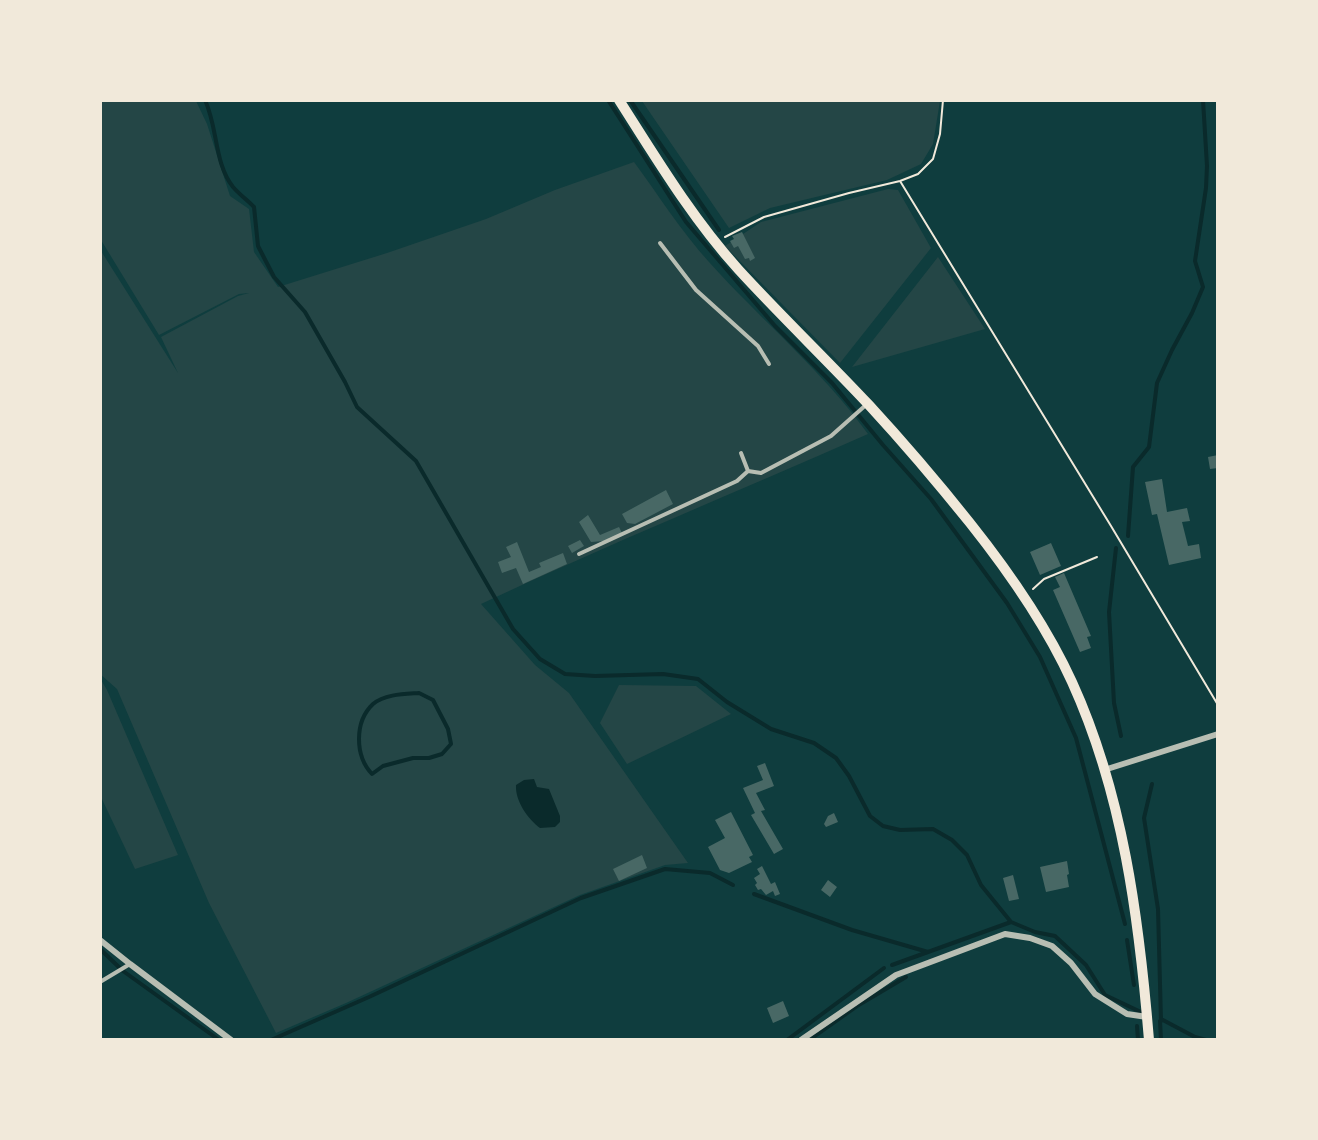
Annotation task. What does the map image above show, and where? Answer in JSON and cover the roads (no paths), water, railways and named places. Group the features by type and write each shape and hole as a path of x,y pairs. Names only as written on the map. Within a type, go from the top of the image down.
{"main road":[{"path":"619,100 715,243 868,404 989,547 1024,598 1072,682 1104,770 1129,870 1138,930 1149,1040"}],"street":[{"path":"1104,770 1218,734"},
{"path":"801,1040 896,975 1005,934 1030,938 1052,946 1071,963 1095,994 1127,1014 1147,1017"},
{"path":"100,940 231,1040"}],"lane":[{"path":"660,243 696,290 758,346 769,364"},
{"path":"748,471 761,473 831,436 868,404"},
{"path":"741,453 748,471"},
{"path":"579,554 737,481 748,471"},
{"path":"100,982 130,964"}],"waterway":[{"path":"205,100 222,167 233,187 254,207 258,246 274,277 305,312 357,407 416,461 513,629 540,659 565,674 595,676 663,674 698,679 727,702 771,729 814,743 836,758 849,776 870,816 883,826 900,830 933,829 952,840 967,855 981,885 1011,922 1035,932 1055,936 1086,965 1105,995 1143,1013"},
{"path":"608,100 686,222 775,326 832,383 931,499 1007,603 1040,657 1076,738 1125,924"},
{"path":"630,100 719,230"},
{"path":"1128,536 1133,467 1149,447 1157,383 1203,287 1195,261 1206,188 1203,100"},
{"path":"1116,548 1109,612 1114,703 1121,736"},
{"path":"419,693 433,700 448,729 451,744 442,754 429,758 413,758 383,766 372,774 362,758 359,739 362,720 367,711 383,698 419,693"},
{"path":"1152,784 1144,818 1158,909 1161,1021"},
{"path":"271,1040 581,898 665,869 710,873 733,885"},
{"path":"754,894 852,930 928,952"},
{"path":"892,965 1011,922"},
{"path":"1127,940 1134,985"},
{"path":"100,949 123,971 219,1040"},
{"path":"787,1040 884,968"},
{"path":"809,1040 857,1006 906,977"},
{"path":"1161,1019 1195,1037 1206,1040"},
{"path":"1160,1021 1161,1040"},
{"path":"1137,1026 1138,1040"}]}
